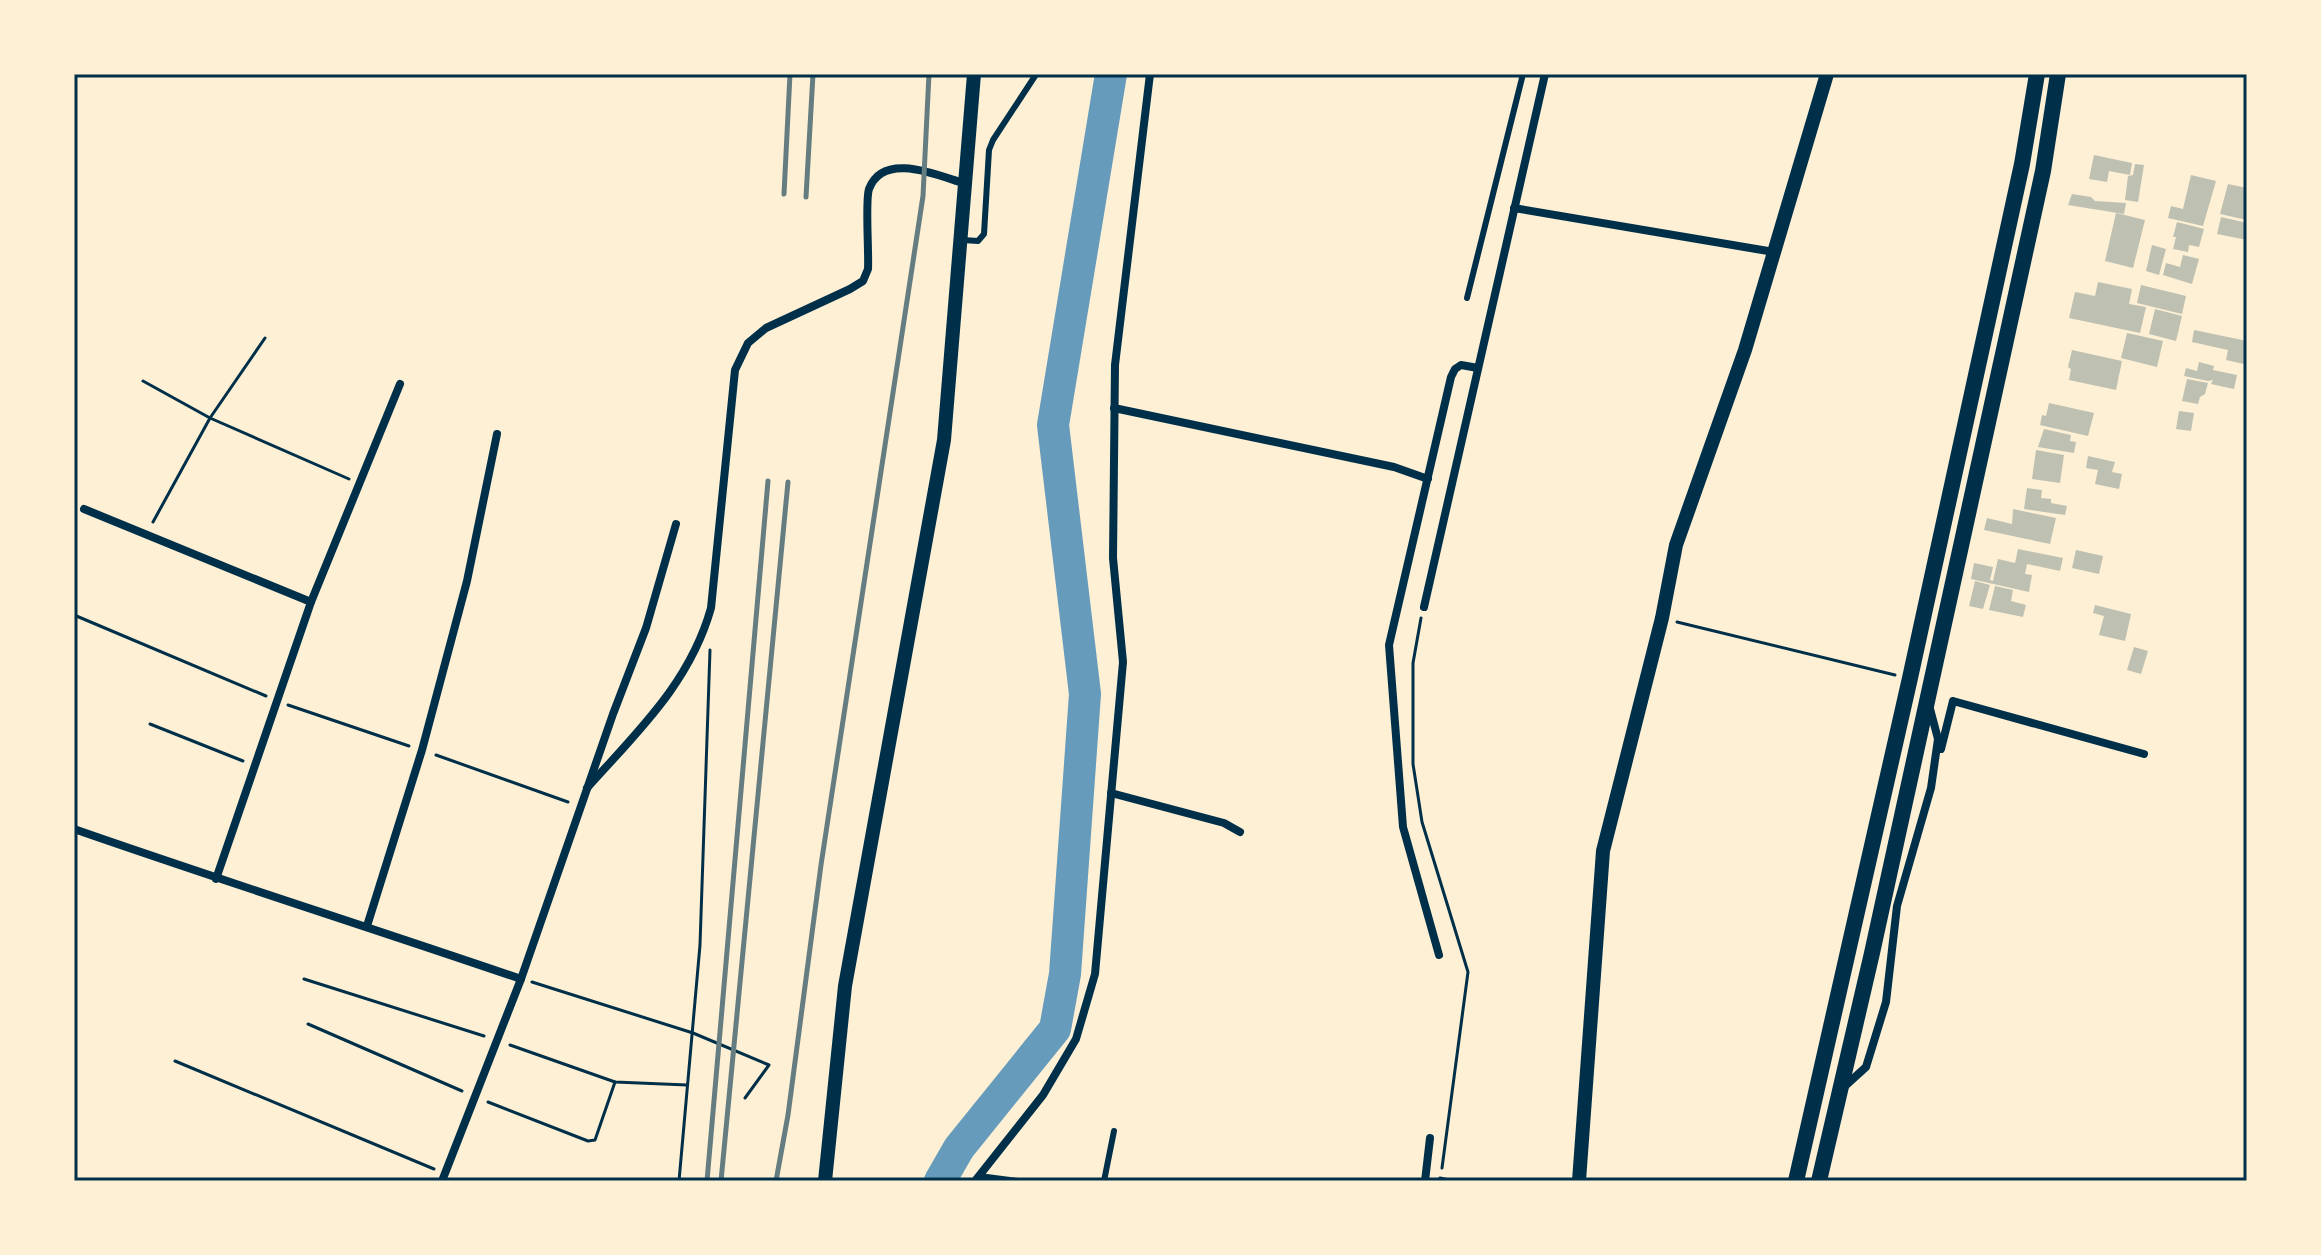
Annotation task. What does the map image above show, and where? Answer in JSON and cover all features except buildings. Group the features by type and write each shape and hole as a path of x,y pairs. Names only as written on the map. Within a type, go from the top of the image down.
{"main road":[{"path":"1796,1181 2022,164 2037,74"},
{"path":"1819,1181 2043,171 2058,74"}],"street":[{"path":"825,1181 845,986 944,440 974,74"},
{"path":"977,1179 1043,1095 1076,1039 1095,974 1123,662 1113,558 1115,365 1150,74"},
{"path":"1424,607 1545,74"},
{"path":"1579,1181 1603,851 1662,618 1676,545 1745,350 1827,74"},
{"path":"587,788 667,698 704,634 711,608 735,370 748,343 766,328 863,281 868,269 868,190 877,176 894,167 925,171 963,183"},
{"path":"1514,208 1774,252"},
{"path":"1439,955 1403,827 1389,645 1451,377 1461,365 1478,368"},
{"path":"216,879 311,602 400,384"},
{"path":"1114,408 1394,467 1428,479"},
{"path":"367,926 422,750 467,581 497,434"},
{"path":"84,509 311,602"},
{"path":"444,1178 521,979 646,628 676,524"},
{"path":"1927,700 1938,739 1931,788"},
{"path":"1840,1090 1866,1067 1886,1002 1897,906 1953,701 2144,754"},
{"path":"1111,793 1224,823 1240,832"},
{"path":"74,829 521,979"},
{"path":"1425,1181 1430,1138"}],"lane":[{"path":"1467,298 1523,74"},
{"path":"959,240 978,241 984,234 989,150 1035,76"},
{"path":"1104,1181 1114,1131"},
{"path":"977,1179 1018,1181"}],"path":[{"path":"147,534 210,418 265,338"},
{"path":"143,381 210,418 360,483"},
{"path":"1424,607 1413,663 1413,764 1422,822 1468,972 1440,1180 1454,1181"},
{"path":"74,615 277,701"},
{"path":"1662,618 1910,678"},
{"path":"679,1181 700,945 710,639"},
{"path":"150,724 255,765"},
{"path":"521,979 693,1033 769,1065 745,1098"},
{"path":"308,1024 474,1097 588,1141 595,1140 615,1082"},
{"path":"175,1061 444,1178"}],"waterway":[{"path":"940,1181 959,1148 1055,1029 1065,974 1085,694 1053,425 1111,74"}],"railway":[{"path":"784,194 790,74"},
{"path":"806,197 813,74"},
{"path":"776,1181 923,196 929,74"},
{"path":"707,1181 768,481"},
{"path":"721,1181 788,482"}]}
